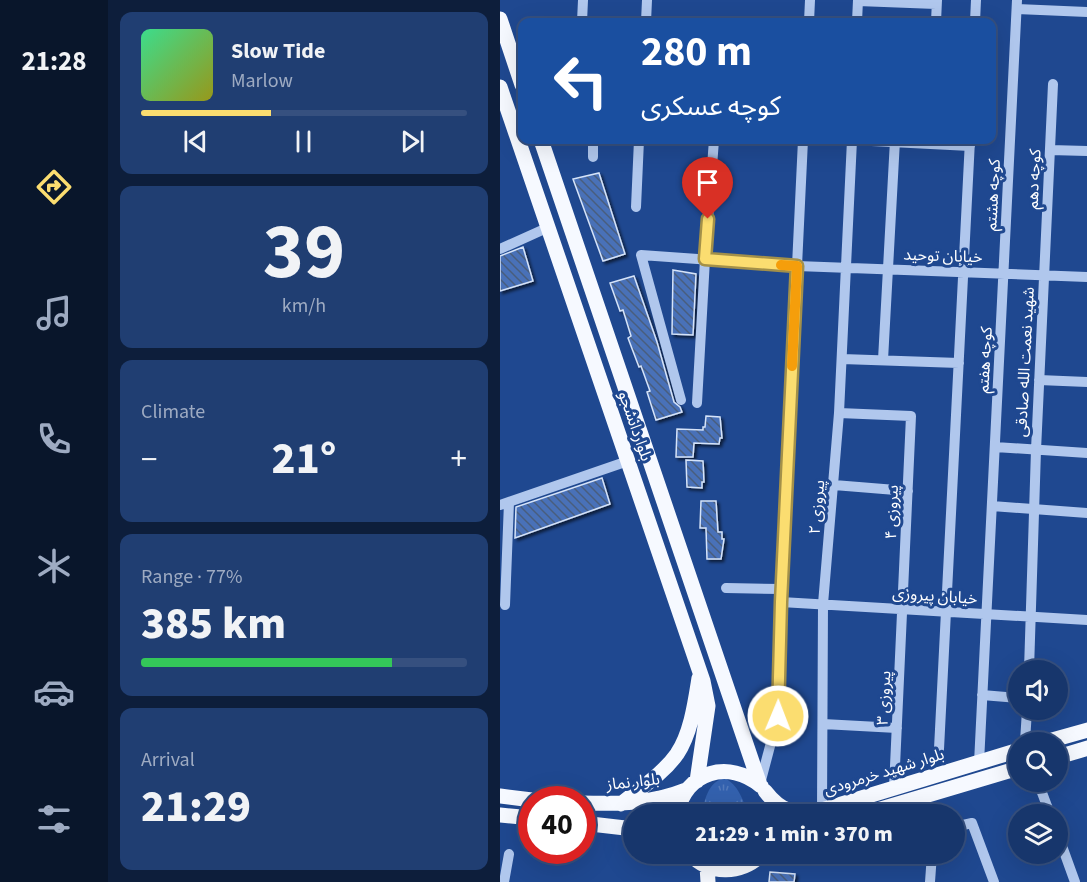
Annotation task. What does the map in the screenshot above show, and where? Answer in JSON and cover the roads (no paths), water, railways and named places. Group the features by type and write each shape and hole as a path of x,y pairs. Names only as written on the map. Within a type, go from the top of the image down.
{"main road":[{"path":"500,19 518,73"},
{"name":"بلواردانشجو","path":"500,88 518,139"},
{"name":"بلواردانشجو","path":"520,144 700,672 708,706 692,785 679,804"},
{"name":"بلواردانشجو","path":"542,144 763,788 772,804"},
{"path":"621,804 661,771 677,753 689,727 700,672"},
{"path":"1068,736 1088,730"},
{"path":"1068,754 1088,748"},
{"name":"بلوار شهید خرمرودی","path":"842,804 1008,753"},
{"path":"898,804 1008,771"},
{"name":"بلوار نماز","path":"596,803 621,804 669,797 716,773 736,772 749,777 763,788"},
{"name":"بلوار شهید خرمرودی","path":"763,788 777,804"},
{"path":"500,796 518,798"},
{"path":"500,815 518,817"},
{"path":"596,825 623,828"},
{"path":"698,864 708,882"},
{"path":"710,864 727,870 742,864"},
{"path":"743,882 754,864"}],"street":[{"path":"582,18 583,0"},
{"path":"646,18 647,0"},
{"path":"809,18 810,0"},
{"path":"975,18 976,0"},
{"path":"857,18 858,1 937,2 936,18"},
{"path":"1017,4 1050,5 1088,12"},
{"name":"کوچه هشتم","path":"1005,274 1017,4"},
{"name":"کوچه دهم","path":"1044,275 1053,84"},
{"path":"593,144 593,157"},
{"path":"636,207 639,144"},
{"path":"697,402 714,144"},
{"path":"763,788 778,716 781,602 803,144"},
{"name":"پیروزی ۲","path":"822,804 823,604 839,413 852,144"},
{"path":"883,360 895,144"},
{"path":"939,749 970,144"},
{"path":"1050,150 1088,151"},
{"path":"500,249 549,228"},
{"name":"خیابان توحید","path":"681,400 641,255 797,266 1088,277"},
{"name":"کوچه هفتم","path":"979,762 1005,274"},
{"name":"شهید نعمت الله صادقی","path":"1029,660 1044,275"},
{"path":"842,359 959,363"},
{"path":"1039,380 1088,382"},
{"name":"پیروزی ۴","path":"839,413 911,416 903,609"},
{"path":"995,447 1088,453"},
{"path":"505,604 504,503 628,461"},
{"path":"834,485 908,491"},
{"path":"992,506 1088,513"},
{"path":"726,588 782,590"},
{"name":"خیابان پیروزی","path":"781,602 1088,621"},
{"name":"پیروزی ۳","path":"894,788 903,609"},
{"path":"982,695 1008,697"},
{"path":"822,724 897,728"},
{"path":"965,825 972,823 994,882"},
{"path":"504,882 509,854"},
{"path":"1068,863 1075,882"},
{"path":"930,882 931,864"}]}
